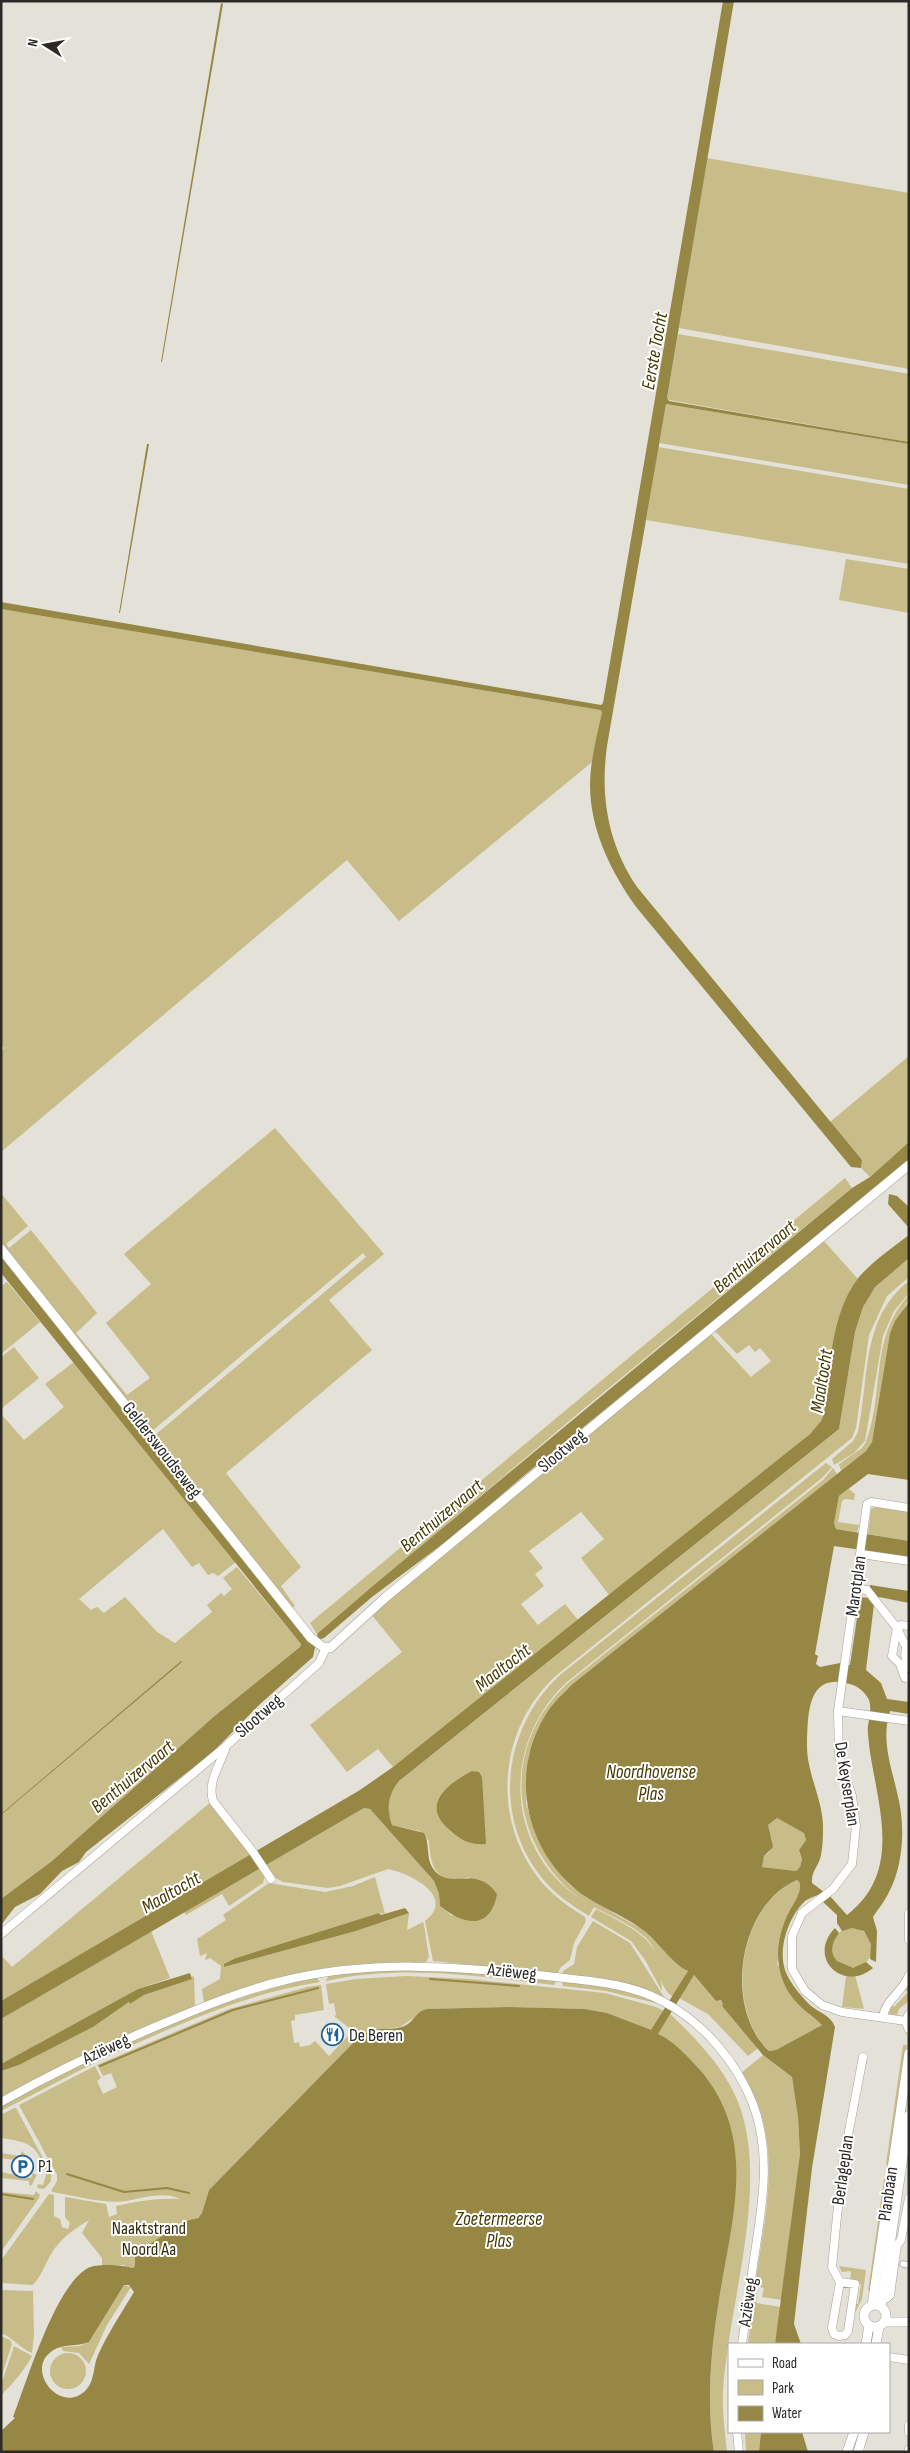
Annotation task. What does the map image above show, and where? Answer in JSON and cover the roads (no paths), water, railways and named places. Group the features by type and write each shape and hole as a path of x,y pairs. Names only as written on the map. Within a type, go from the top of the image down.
{"street":[{"name":"Slootweg","path":"1,1934 226,1746 319,1663 324,1648 333,1646 386,1598 909,1165"},
{"name":"Gelderswoudseweg","path":"1,1249 311,1638 324,1648"},
{"name":"Marotplan","path":"838,1711 859,1589 867,1504 871,1502 909,1508"},
{"path":"861,1553 909,1561"},
{"path":"859,1589 868,1590 908,1645 905,1678 909,1677"},
{"path":"905,1664 892,1656 897,1628 901,1625 909,1626"},
{"path":"838,1711 909,1721"},
{"name":"De Keyserplan","path":"838,1711 839,1756 852,1796 856,1826 852,1864 833,1889 802,1913 792,1936 792,1969 805,1991 822,2005 842,2012 908,2022"},
{"name":"Slootweg","path":"226,1746 213,1778 213,1801 272,1879"},
{"path":"909,1913 909,1940"},
{"name":"Aziëweg","path":"1,2102 91,2056 200,2008 264,1986 339,1970 411,1965 488,1970 608,1983 637,1990 663,2001 706,2032 732,2065 753,2105 761,2132 765,2168 764,2188 742,2343"},
{"path":"883,2017 884,2010 905,1985 909,1975"},
{"name":"Planbaan","path":"881,2315 909,2053"},
{"name":"Berlageplan","path":"840,2282 855,2284 848,2331 845,2335 839,2336 834,2334 832,2328 840,2282 832,2267 843,2162 863,2057"},
{"name":"Planbaan","path":"876,2343 909,2115"},
{"name":"Planbaan","path":"887,2298 890,2295 897,2245 908,2214 909,2198"},
{"path":"892,2233 902,2235"},
{"path":"866,2343 869,2326 864,2316 867,2309 881,2315 909,2321"},
{"path":"869,2326 881,2315"},
{"path":"890,2358 909,2360"},
{"path":"736,2433 738,2452"},
{"path":"847,2452 854,2433"},
{"path":"858,2452 864,2433"}],"water":[{"path":"723,1 734,1 667,398 669,401 909,442 909,444 666,404 607,746 605,784 608,820 619,854 637,887 862,1160 861,1168 851,1167 626,893 608,860 595,824 592,806 590,788 591,769 602,712 600,710 1,609 1,602 601,705 603,703"},
{"path":"221,3 223,4 161,362"},
{"path":"147,444 149,444 119,613"},
{"path":"909,1142 909,1162 527,1473 456,1534 372,1597 321,1639 316,1645 313,1657 259,1705 213,1752 86,1852 79,1862 62,1871 40,1894 15,1907 1,1925 1,1899 52,1861 211,1719 300,1647 301,1644 1,1273 1,1256 308,1642 313,1644 318,1637 317,1634 374,1585 852,1188 870,1177"},
{"path":"889,1194 897,1196 909,1207 909,1228 888,1204"},
{"path":"909,1235 909,1258 875,1287 863,1307 855,1332 839,1429 395,1786 389,1802 392,1825 424,1833 430,1863 439,1875 454,1879 480,1880 489,1885 497,1894 494,1906 489,1914 475,1921 467,1920 440,1906 439,1894 434,1881 370,1809 364,1808 1,2019 1,2001 360,1790 393,1767 810,1434 821,1421 824,1414 833,1343 842,1308 849,1292 859,1277 870,1266"},
{"name":"Zoetermeerse Plas","path":"909,1302 909,1480 868,1474 839,1496 834,1523 836,1529 909,1541 909,1557 834,1546 815,1654 818,1656 816,1664 820,1667 840,1663 850,1665 860,1597 869,1598 870,1585 909,1591 909,1603 879,1597 874,1604 866,1670 881,1683 887,1699 909,1702 909,1714 890,1711 886,1734 888,1756 901,1812 900,1859 894,1882 886,1899 873,1917 877,1931 876,1962 870,1959 871,1944 864,1931 852,1928 842,1931 837,1923 837,1915 822,1901 829,1895 847,1915 865,1898 876,1878 881,1858 881,1814 868,1733 870,1703 865,1693 853,1685 833,1682 824,1685 812,1699 809,1709 807,1754 820,1804 823,1825 821,1855 812,1883 824,1892 806,1900 793,1916 786,1934 783,1953 785,1970 792,1984 810,2005 828,2017 835,2027 812,2168 794,2324 801,2343 775,2343 800,2154 798,2117 792,2077 763,2055 722,2006 721,2000 716,2001 694,1975 658,2034 675,2045 701,2071 719,2097 730,2125 735,2153 734,2211 716,2319 712,2357 710,2414 714,2452 1,2452 1,2431 15,2418 13,2417 43,2336 64,2294 76,2278 92,2266 117,2265 133,2268 135,2266 135,2254 183,2222 198,2218 202,2213 209,2190 364,2034 373,2030 403,2026 408,2024 421,2011 427,2009 509,2007 585,2009 607,2013 651,2030 688,1971 676,1963 643,1930 580,1893 556,1869 543,1849 533,1828 528,1806 526,1783 528,1760 534,1738 551,1707 575,1682 866,1451 872,1442 890,1333 895,1321","holes":["777,1818 804,1833 806,1840 799,1850 802,1859 800,1867 796,1871 762,1867 764,1856 773,1847 768,1825","797,1880 800,1883 798,1896 788,1914 780,1938 778,1950 780,1973 790,1994 801,2007 822,2025 776,2050 769,2051 755,2032 746,2010 742,1985 744,1959 750,1934 761,1911 777,1893","124,2285 129,2285 134,2292 98,2355 89,2386 76,2397 66,2398 57,2394 44,2379 42,2369 44,2359 56,2349 89,2342"]},
{"path":"182,1662 1,1815 1,1814"},
{"path":"472,1771 479,1772 482,1777 486,1844 467,1842 459,1837 442,1822 437,1813 437,1804 440,1796 454,1782"},
{"path":"405,1908 409,1913 356,1931 224,1967 224,1964 236,1958 379,1913 381,1915"},
{"path":"835,1928 839,1933 833,1943 832,1951 837,1961 853,1968 866,1962 873,1968 862,1975 851,1977 832,1969 827,1960 825,1950 827,1939"},
{"path":"190,1973 192,1979 144,1995 130,2004 129,2002 93,2027 19,2065 1,2071 1,2064 138,1989"},
{"path":"761,2433 802,2433 808,2452 759,2452"}],"waterway":[{"path":"430,1979 519,1986"},
{"path":"100,2066 233,2010 318,1988"},
{"path":"67,2174 124,2192 167,2188 189,2193"},
{"path":"1,2194 33,2199"}],"place":[{"name":"De Beren","path":"333,2035"},
{"name":"P1","path":"22,2166"}],"water label":[{"name":"Eerste Tocht","path":"655,351"},
{"name":"Benthuizervaart","path":"755,1257"},
{"name":"Maaltocht","path":"822,1381"},
{"name":"Benthuizervaart","path":"442,1516"},
{"name":"Maaltocht","path":"503,1668"},
{"name":"Benthuizervaart","path":"133,1777"},
{"name":"Noordhovense Plas","path":"651,1783"},
{"name":"Maaltocht","path":"171,1893"}],"park label":[{"name":"Naaktstrand Noord Aa","path":"149,2238"}]}
